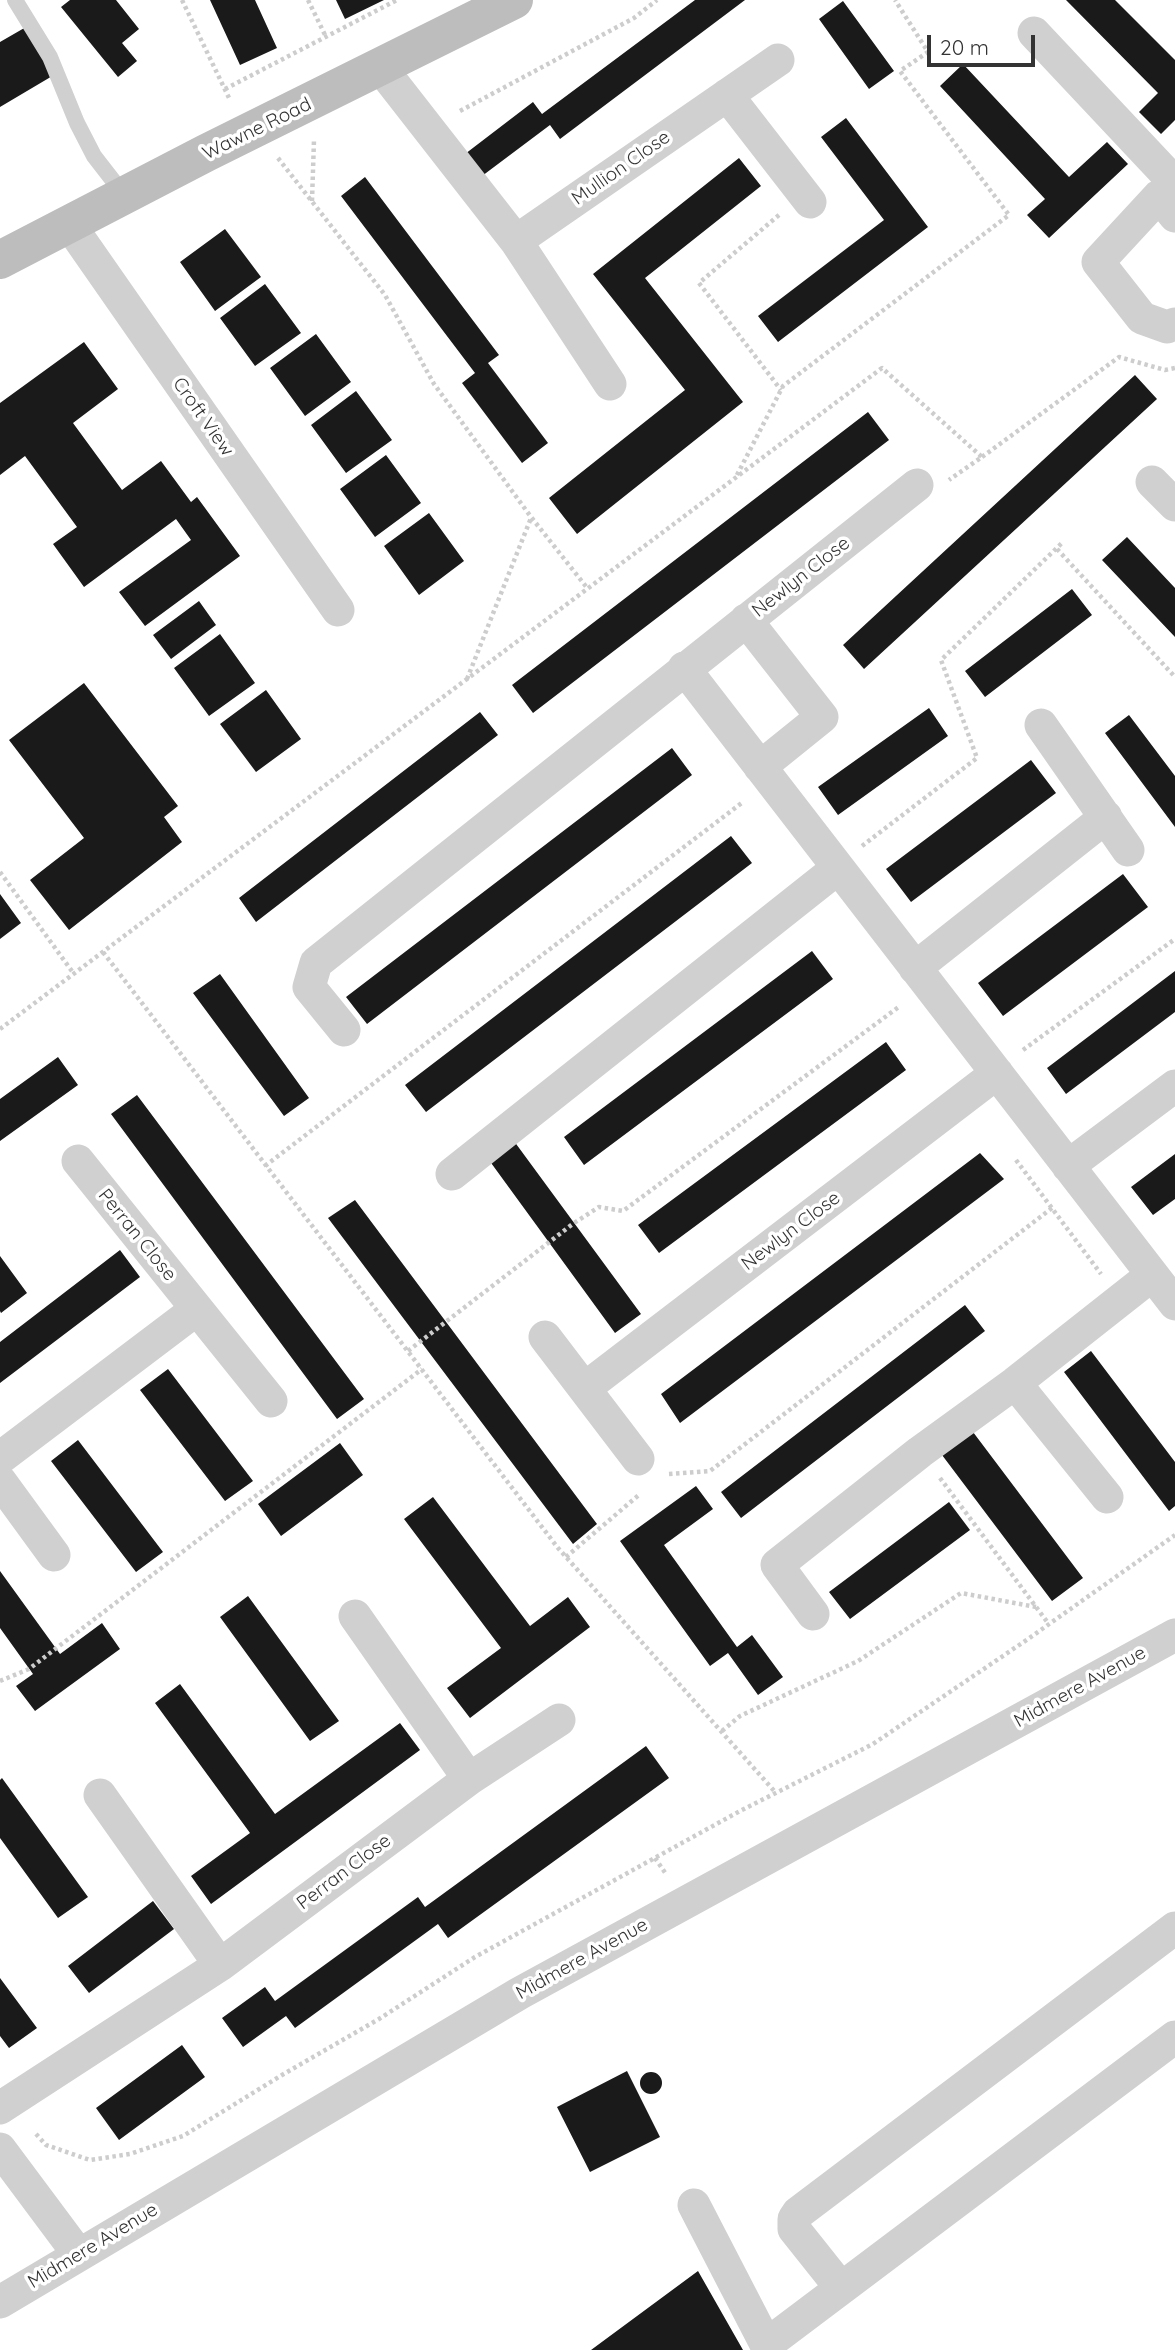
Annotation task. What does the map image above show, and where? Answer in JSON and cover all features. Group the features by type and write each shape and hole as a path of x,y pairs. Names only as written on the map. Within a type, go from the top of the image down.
{"street":[{"name":"Wawne Road","path":"0,260 514,0"},
{"path":"1034,33 1171,194 1098,262 1142,318 1167,327 1175,324"},
{"name":"Mullion Close","path":"516,241 778,60"},
{"path":"382,68 516,241 610,384"},
{"path":"727,95 807,198"},
{"name":"Croft View","path":"69,224 338,610"},
{"name":"Newlyn Close","path":"344,1030 309,987 316,963 917,485"},
{"path":"746,620 822,717 760,767"},
{"path":"684,668 915,968 1008,1063 1068,1166 1175,1304"},
{"path":"1041,725 1128,850"},
{"path":"915,968 1106,817"},
{"path":"452,1174 837,867"},
{"name":"Newlyn Close","path":"585,1388 1008,1063"},
{"path":"1068,1166 1175,1087"},
{"name":"Perran Close","path":"78,1161 271,1401"},
{"path":"813,1614 777,1565 1152,1275"},
{"path":"0,1458 197,1309"},
{"path":"545,1337 649,1475"},
{"path":"1015,1382 1107,1497"},
{"path":"0,1481 54,1555"},
{"path":"355,1616 469,1779"},
{"name":"Midmere Avenue","path":"0,2302 520,1993 1175,1635"},
{"name":"Perran Close","path":"4,2105 220,1965 469,1779 559,1720"},
{"path":"100,1795 220,1965"},
{"path":"841,2288 794,2229 798,2213 1175,1928"},
{"path":"694,2205 768,2347 841,2288 1175,2038"},
{"path":"0,2149 79,2255"}],"lane":[{"path":"15,0 50,57 77,123 94,156 125,196"}],"path":[{"path":"182,0 225,89 252,131 276,155 385,295 434,384 531,517 588,589"},
{"path":"308,0 326,37"},
{"path":"225,89 397,0"},
{"path":"428,128 634,18 657,0"},
{"path":"735,479 781,390 1009,215 900,71 928,52 895,0"},
{"path":"302,106 314,132 312,202"},
{"path":"781,390 699,283 807,198"},
{"path":"917,485 941,485 1119,357 1165,370 1175,368"},
{"path":"0,1030 883,368 982,457"},
{"path":"466,680 531,517"},
{"path":"837,867 977,758 941,660 1063,542"},
{"path":"1057,548 1175,677"},
{"path":"265,1166 744,802"},
{"path":"0,872 74,974"},
{"path":"1008,1063 1175,939"},
{"path":"103,952 565,1557 776,1793"},
{"path":"408,1352 574,1223 599,1207 623,1211 900,1006"},
{"path":"565,1557 649,1475 710,1471 1052,1208"},
{"path":"0,1681 29,1669 422,1369"},
{"path":"920,1452 1048,1623"},
{"path":"4,2105 46,2145 90,2160 130,2154 183,2136 282,2074 379,2019 475,1957 776,1793 873,1744 1175,1535"},
{"path":"722,1731 740,1716 858,1661 961,1593 1036,1607"}],"building":[{"path":"70,0 116,0 139,29 122,43 137,61 118,77 61,7"},
{"path":"210,0 255,0 277,48 240,65"},
{"path":"336,0 384,0 345,19"},
{"path":"695,0 745,0 560,139 550,125 482,176 465,154 533,102 542,114"},
{"path":"1066,0 1115,0 1175,60 1175,120 1161,134 1139,112 1158,93"},
{"path":"843,1 894,71 869,89 819,19"},
{"path":"26,27 54,75 0,107 0,42"},
{"path":"963,64 1069,177 1107,142 1128,164 1049,238 1027,215 1045,199 940,86"},
{"path":"846,118 928,227 778,342 758,316 884,220 821,137"},
{"path":"739,158 761,186 645,278 743,402 577,534 549,498 685,390 593,274"},
{"path":"365,177 499,355 488,363 548,443 522,463 462,383 475,373 341,196"},
{"path":"225,229 261,277 215,311 180,262"},
{"path":"265,284 301,333 255,366 220,318"},
{"path":"316,334 351,382 305,416 270,368"},
{"path":"84,342 118,389 73,423 122,490 161,461 191,502 197,497 240,556 145,626 119,592 191,540 176,519 84,587 53,544 77,527 25,456 0,475 0,403"},
{"path":"1135,375 1157,399 864,669 843,645"},
{"path":"356,391 392,440 346,473 311,425"},
{"path":"868,412 889,440 533,713 512,685"},
{"path":"386,455 421,503 375,537 340,489"},
{"path":"429,513 464,561 419,595 384,546"},
{"path":"1127,537 1175,588 1175,637 1102,560"},
{"path":"1072,589 1092,615 985,697 965,671"},
{"path":"199,601 216,625 171,659 153,635"},
{"path":"220,634 255,683 209,716 174,668"},
{"path":"84,683 178,806 164,817 182,842 69,930 30,880 84,838 9,740"},
{"path":"266,690 301,739 256,772 220,724"},
{"path":"929,708 948,736 838,815 818,787"},
{"path":"480,712 498,735 256,922 239,898"},
{"path":"1129,715 1175,776 1175,827 1105,733"},
{"path":"672,748 692,775 367,1024 346,997"},
{"path":"1031,760 1056,793 911,902 886,869"},
{"path":"731,836 752,863 426,1112 405,1085"},
{"path":"1123,874 1148,907 1003,1016 978,983"},
{"path":"0,894 21,923 0,939"},
{"path":"812,951 833,979 584,1165 564,1137"},
{"path":"1175,971 1175,1012 1066,1094 1047,1068"},
{"path":"220,974 309,1098 284,1116 193,993"},
{"path":"886,1042 906,1070 659,1253 638,1225"},
{"path":"58,1057 78,1085 0,1141 0,1099"},
{"path":"137,1095 364,1399 337,1419 111,1114"},
{"path":"511,1137 641,1314 615,1333 486,1156"},
{"path":"980,1153 1004,1179 680,1423 661,1394"},
{"path":"1175,1154 1175,1199 1153,1215 1131,1187"},
{"path":"355,1200 597,1524 573,1544 328,1218"},
{"path":"120,1250 140,1277 0,1383 0,1342"},
{"path":"0,1256 27,1293 1,1313 0,1311"},
{"path":"965,1305 985,1331 741,1518 721,1492"},
{"path":"1091,1351 1175,1462 1175,1506 1169,1511 1064,1372"},
{"path":"168,1369 253,1481 225,1501 140,1390"},
{"path":"973,1432 1083,1578 1052,1601 942,1455"},
{"path":"78,1440 163,1552 136,1572 51,1461"},
{"path":"340,1443 363,1475 281,1536 258,1504"},
{"path":"696,1486 713,1509 664,1545 737,1647 752,1635 783,1677 758,1695 728,1653 710,1666 620,1541"},
{"path":"433,1497 530,1626 568,1597 590,1627 470,1718 447,1688 501,1648 404,1519"},
{"path":"949,1502 970,1530 850,1619 829,1592"},
{"path":"0,1571 60,1654 102,1623 120,1649 35,1711 16,1686 33,1674 0,1628"},
{"path":"248,1596 339,1721 310,1741 220,1617"},
{"path":"180,1684 275,1814 400,1723 420,1750 211,1904 191,1876 250,1833 155,1703"},
{"path":"646,1746 669,1778 448,1938 438,1924 295,2028 286,2016 243,2047 222,2018 265,1987 275,2001 418,1897 425,1907"},
{"path":"2,1778 88,1897 58,1918 0,1838"},
{"path":"153,1901 174,1929 89,1993 68,1966"},
{"path":"0,1978 37,2028 9,2048 0,2036"},
{"path":"182,2045 205,2077 119,2140 96,2108"},
{"path":"627,2071 660,2137 590,2172 557,2107"},
{"path":"647,2072 655,2072 662,2079 662,2087 655,2094 647,2094 640,2087 640,2079"},
{"path":"698,2271 743,2350 591,2350"}]}
